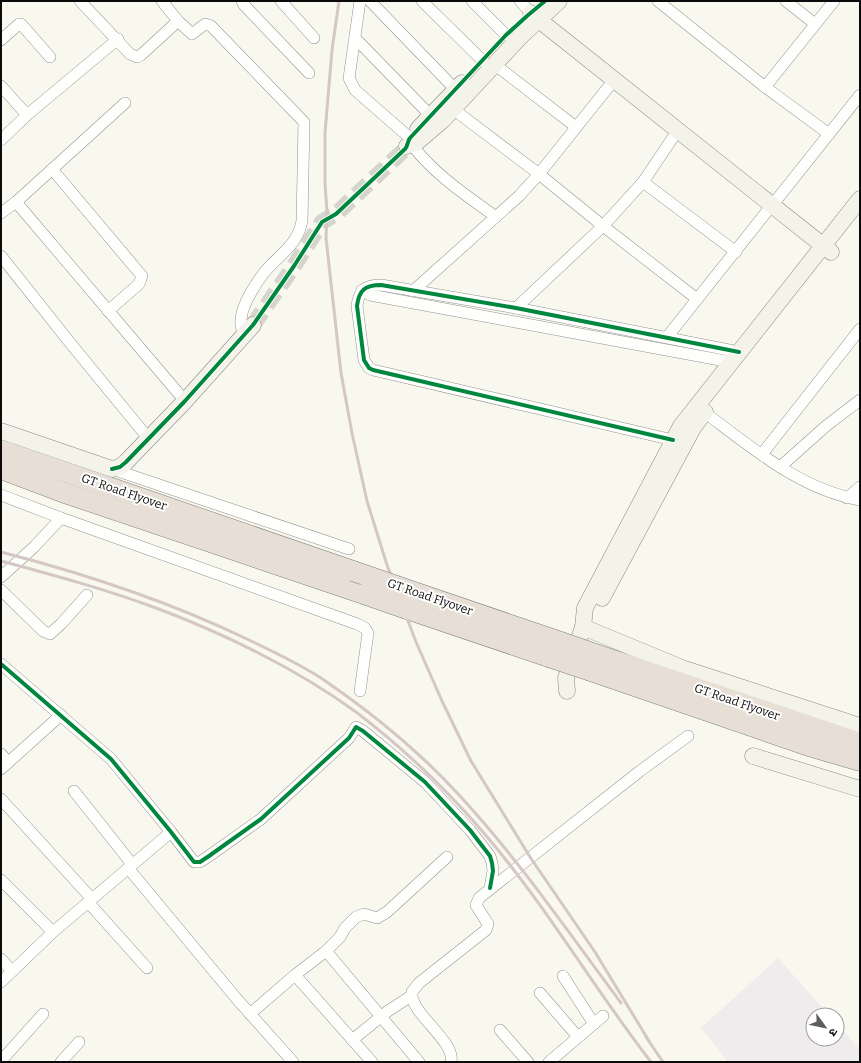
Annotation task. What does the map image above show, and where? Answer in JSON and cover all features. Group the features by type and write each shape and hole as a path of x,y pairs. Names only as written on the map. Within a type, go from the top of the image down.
{"highway":[{"name":"GT Road Flyover","path":"1,450 353,570 409,600 594,663 812,746 860,761"},
{"name":"GT Road Flyover","path":"1,469 62,492 364,594 409,600"},
{"name":"GT Road Flyover","path":"594,663 860,743"}],"street":[{"path":"80,1 118,39 130,54 137,57 178,21"},
{"path":"242,1 244,5 309,73"},
{"path":"281,1 314,38"},
{"path":"360,1 349,78 351,86 439,174 496,217"},
{"path":"370,1 456,90"},
{"path":"422,1 489,62 576,127"},
{"path":"472,1 506,36"},
{"path":"520,1 540,11 830,245"},
{"path":"409,145 426,136 453,109 489,62 506,36 540,11 559,1"},
{"path":"658,1 765,87 829,134"},
{"path":"786,1 815,24"},
{"path":"765,87 834,1"},
{"path":"112,469 120,467 126,462 185,401 248,330 240,322 251,292 260,277 290,246 300,231 302,221 304,122 211,26 205,24 192,34 178,21 169,3"},
{"path":"409,145 432,116 456,90 489,62 540,11"},
{"path":"540,11 614,80 775,202"},
{"path":"2,37 21,24 50,56"},
{"path":"355,38 432,116"},
{"path":"1,140 27,115 118,39"},
{"path":"414,291 519,196 539,174 614,80"},
{"path":"1,86 27,115"},
{"path":"667,338 860,95"},
{"path":"1,213 16,202 125,103"},
{"path":"453,109 539,174 698,299"},
{"path":"516,308 604,226 643,182 678,130"},
{"path":"52,169 142,276 142,280 139,284 108,311"},
{"path":"643,182 736,252"},
{"path":"567,691 566,678 583,627 585,608 681,426 700,410 830,245 860,199"},
{"path":"16,202 185,401"},
{"path":"583,627 594,613 618,571 693,428 700,410 735,357 830,245 860,214"},
{"path":"1,256 148,438"},
{"path":"673,440 373,370 369,368 364,360 357,306 362,290 371,285 381,285 516,308 667,338 735,357"},
{"path":"362,290 370,295 735,357"},
{"path":"762,454 860,329"},
{"path":"848,345 860,336"},
{"path":"780,467 826,426 860,400"},
{"path":"700,410 790,474 819,488 847,498 860,500"},
{"path":"1,431 349,549"},
{"path":"847,498 860,486"},
{"path":"1,495 365,628 368,633 360,691"},
{"path":"1,577 34,548 61,518"},
{"path":"1,590 44,631 50,634 87,596"},
{"path":"583,627 682,668 860,726"},
{"path":"1,664 111,759 171,832 191,861 200,862 262,819 349,738 356,727 363,731 425,782 470,830 490,856 492,863 490,888"},
{"path":"3,762 61,715"},
{"path":"352,1040 381,1016 411,996 412,992 419,983 486,930 488,924 476,905 479,898 490,888 640,771 688,736"},
{"path":"753,756 860,789"},
{"path":"74,791 130,866 250,1014 293,1062"},
{"path":"1,799 90,900 147,968"},
{"path":"1,982 53,932 171,832"},
{"path":"250,1014 326,951 340,937 344,928 356,917 364,914 377,918 387,912 447,857"},
{"path":"1,880 53,932"},
{"path":"326,951 419,1062"},
{"path":"1,959 12,970"},
{"path":"296,975 372,1062"},
{"path":"549,1062 599,1020 563,976"},
{"path":"540,993 578,1037"},
{"path":"411,996 416,1007 440,1036 452,1056 451,1062"},
{"path":"1,1061 43,1014"},
{"path":"500,1030 528,1062"},
{"path":"61,1062 79,1042"}],"shaded area":[{"path":"778,958 822,1007 805,1007 805,1047 845,1047 845,1033 857,1046 860,1042 860,1062 728,1062 701,1028"}],"tunnel":[{"path":"253,325 294,266 322,222 336,214 405,149"}],"railway":[{"path":"339,1 332,50 325,133 325,183 327,212 326,238 341,373 367,501 387,565 416,642 471,761 530,857 595,952 649,1041"},
{"path":"1,552 95,579 187,612 285,657 340,691 412,748 445,780 482,820 523,871 621,1003"},
{"path":"1,561 118,595 156,608 207,629 259,653 309,681 333,696 373,725 390,739 454,800 506,859 651,1062"},
{"path":"646,1037 663,1062"}],"cycle path":[{"path":"112,469 120,467 126,462 185,401 253,325 294,266 322,222 336,214 405,149 410,138 506,35 545,1"},
{"path":"673,440 373,370 369,368 364,360 357,306 359,296 367,287 381,285 516,308 739,352"},
{"path":"1,664 111,759 194,862 200,862 261,819 349,738 356,727 363,731 425,782 470,830 490,856 493,871 490,888"}]}
